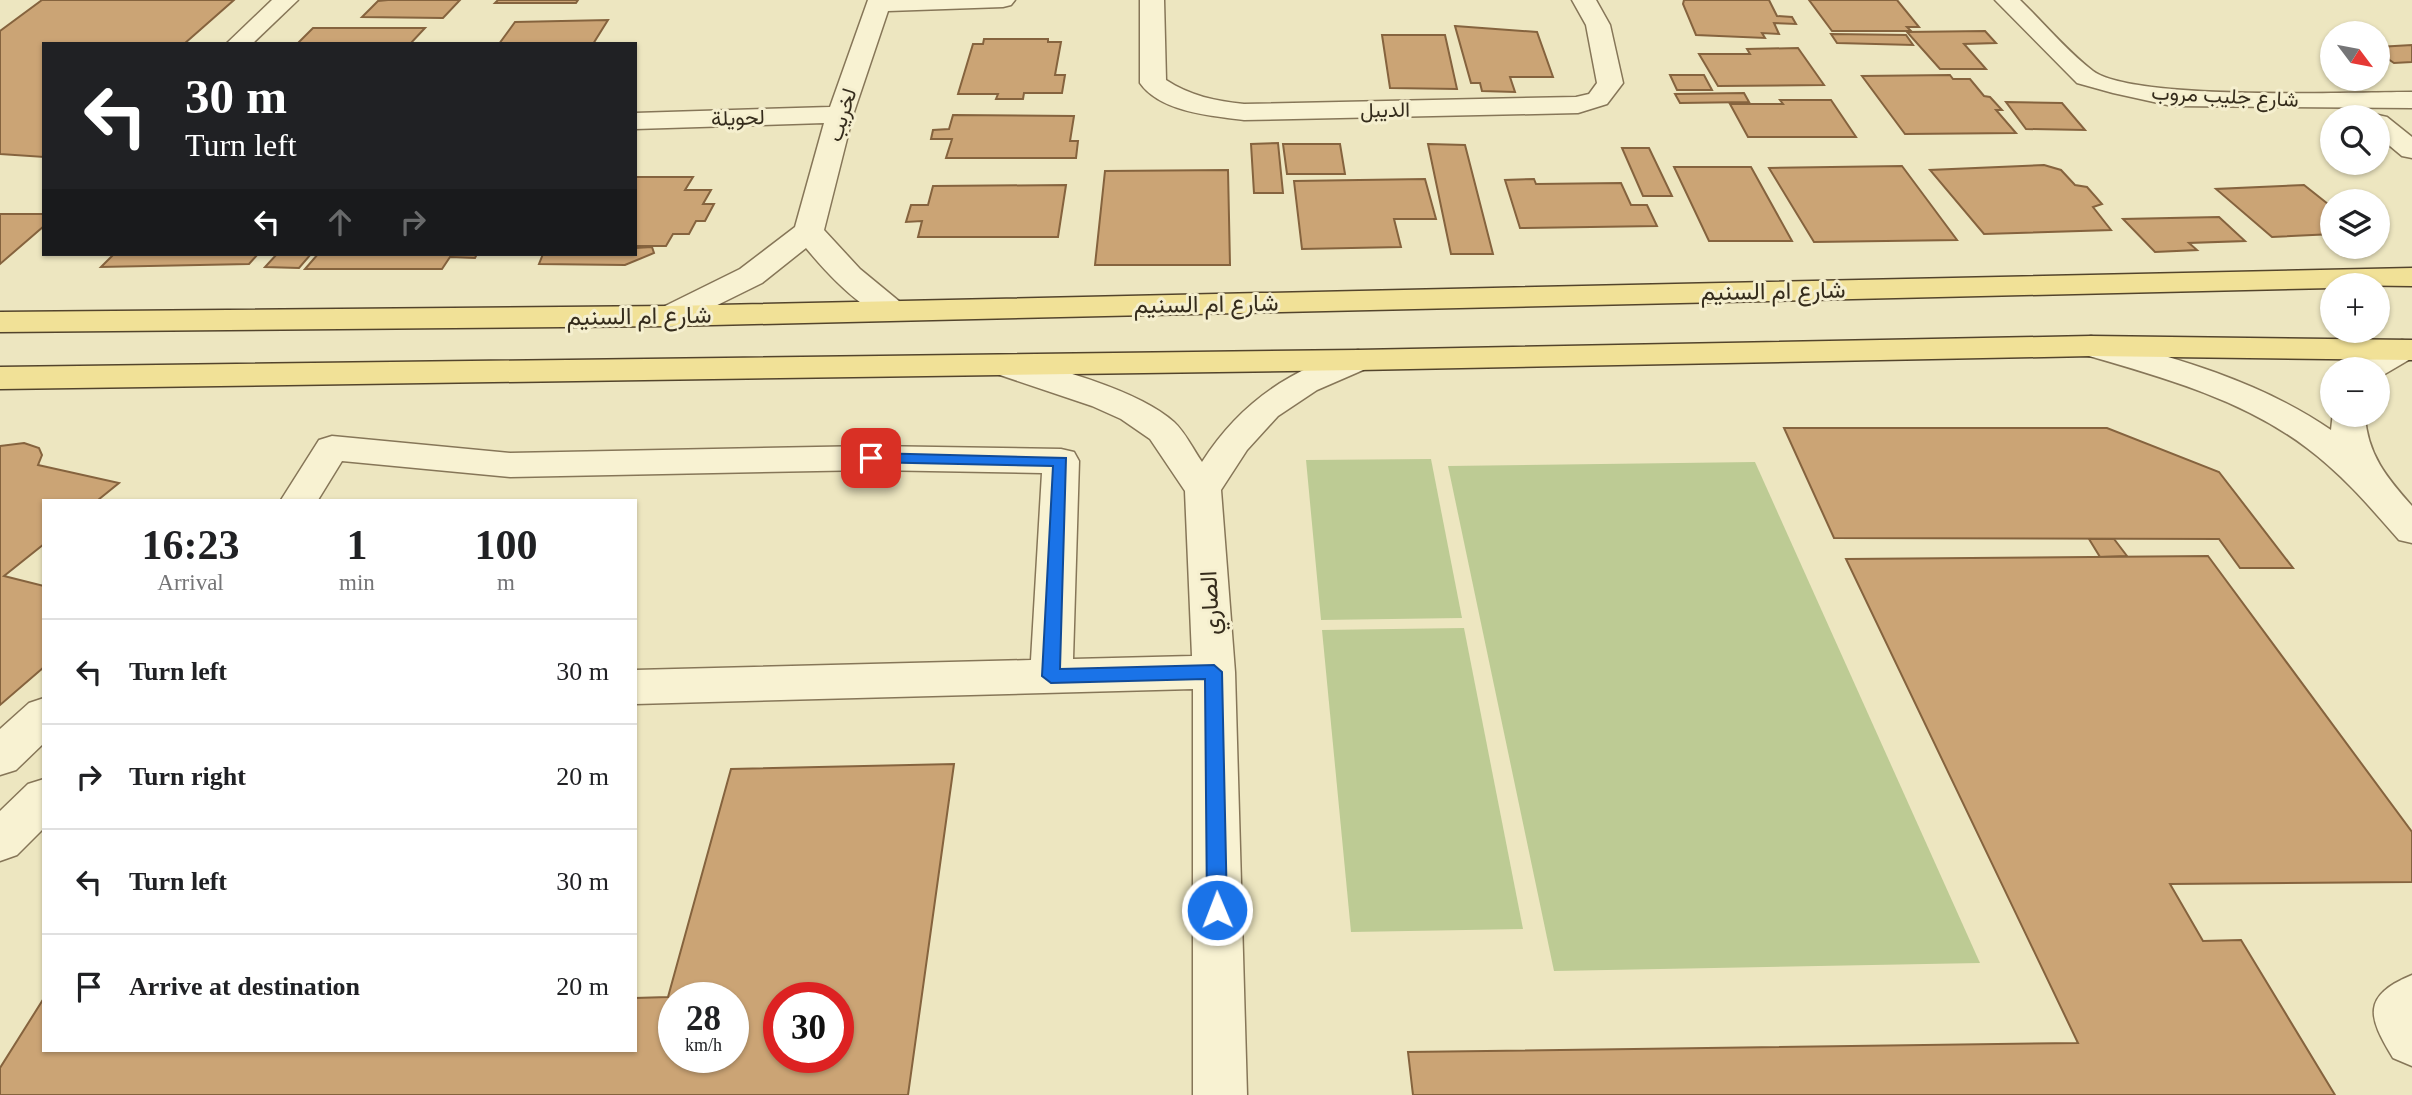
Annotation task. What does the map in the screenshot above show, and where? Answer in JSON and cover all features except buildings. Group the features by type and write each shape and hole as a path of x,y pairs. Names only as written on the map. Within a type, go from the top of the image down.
{"main road":[{"name":"شارع ام السنيم","path":"0,322 670,316 2412,277"},
{"path":"0,378 1358,360 2091,346 2407,350"}],"street":[{"path":"240,42 286,0"},
{"path":"879,2 1003,0"},
{"name":"الديبل","path":"1152,0 1153,83 1170,96 1189,103 1244,112 1578,105 1598,99 1610,83 1598,25 1584,0"},
{"name":"شارع جليب مروب","path":"2007,0 2086,78 2172,98 2320,107"},
{"name":"لخريب","path":"810,231 840,115 879,2"},
{"name":"شارع جليب مروب","path":"2384,105 2412,100"},
{"name":"لحويلة","path":"637,121 840,115"},
{"path":"2390,133 2412,150"},
{"path":"670,316 751,276 810,231 851,279 895,311"},
{"path":"2091,346 2194,376 2254,400 2308,431 2367,480 2412,530"},
{"path":"2390,360 2407,350"},
{"path":"1003,365 1104,398 1133,411 1162,430 1203,490 1230,444 1265,407 1311,377 1358,360"},
{"path":"2348,427 2367,480"},
{"path":"301,499 332,448 510,465 871,458 1061,461 1051,676"},
{"name":"الصاري","path":"1203,490 1214,672 1220,1095"},
{"path":"637,687 1214,672"},
{"path":"0,757 42,717"},
{"path":"0,841 42,800"},
{"path":"2412,1000 2399,1009 2400,1023 2412,1040"}],"green space":[{"path":"1431,459 1462,618 1321,620 1306,460"},
{"path":"1755,462 1980,963 1554,971 1448,466"},
{"path":"1464,628 1523,929 1351,932 1322,630"}],"route":[{"path":"871,458 1061,461 1051,676 1214,672 1217,910"}]}
